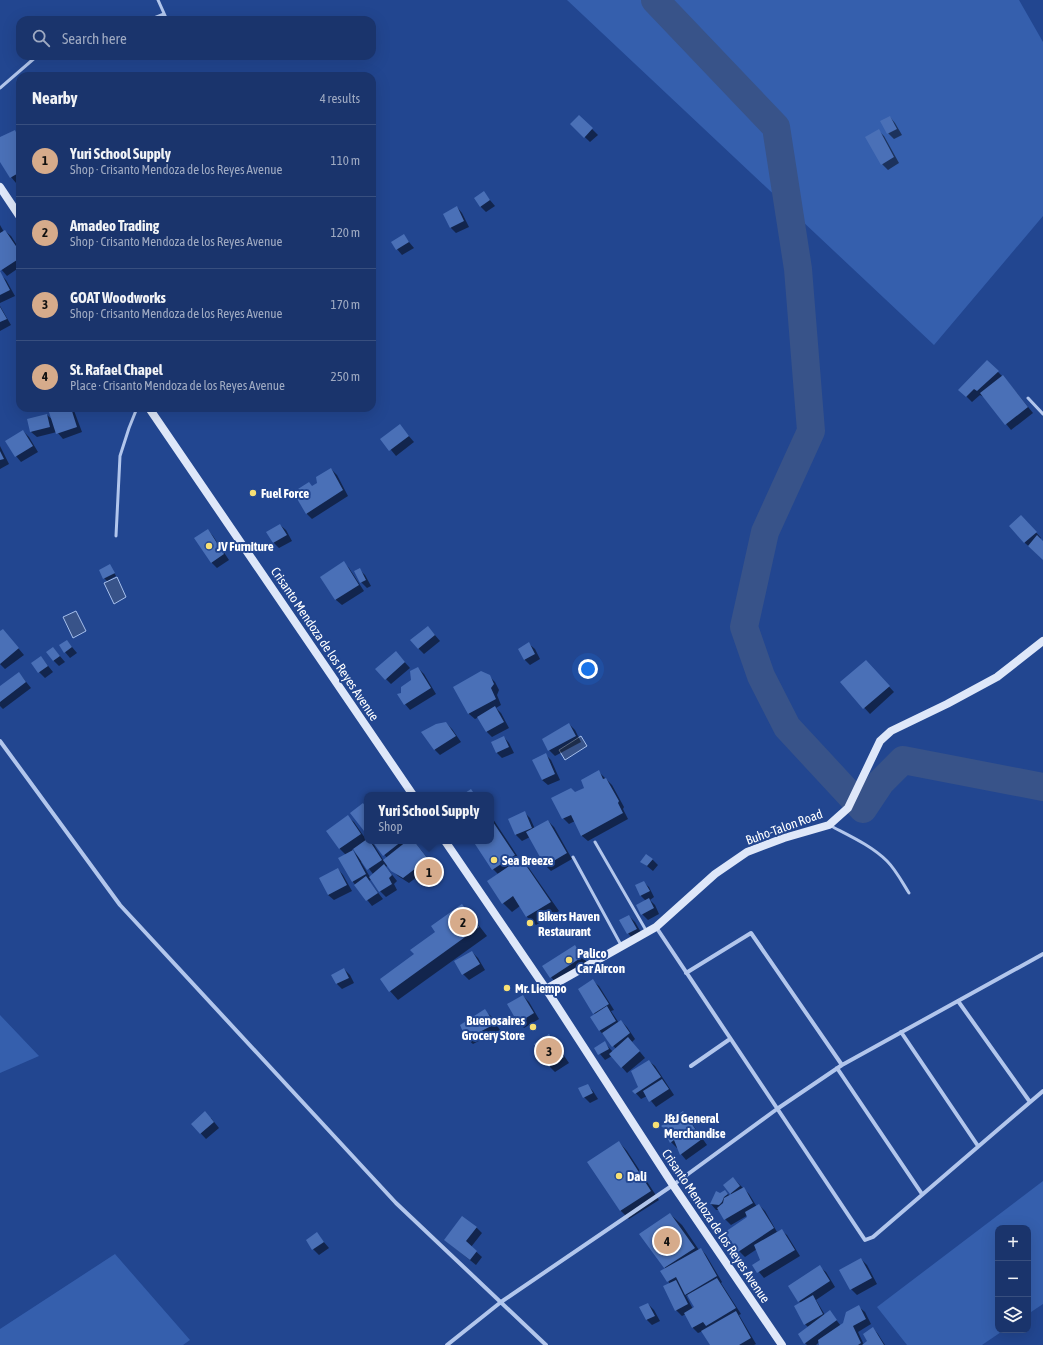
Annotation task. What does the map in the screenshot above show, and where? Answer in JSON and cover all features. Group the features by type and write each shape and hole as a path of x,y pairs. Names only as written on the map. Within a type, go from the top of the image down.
{"main road":[{"path":"0,187 16,211"},
{"name":"Crisanto Mendoza de los Reyes Avenue","path":"152,412 411,792"},
{"name":"Buho-Talon Road","path":"546,989 656,927 716,874 747,852 784,838 829,825 848,808 880,741 891,731 947,704 997,677 1043,641"},
{"name":"Crisanto Mendoza de los Reyes Avenue","path":"447,844 546,989 673,1185 782,1345"}],"street":[{"path":"0,741 120,905 396,1203 546,1345"},
{"path":"656,927 865,1240 873,1236 1043,1091"},
{"path":"686,973 751,933 842,1065"},
{"path":"447,1345 501,1302 673,1185 777,1109 837,1068 1043,954"},
{"path":"958,1001 1030,1102"},
{"path":"901,1032 978,1146"},
{"path":"691,1066 730,1039"},
{"path":"837,1068 922,1194"}],"lane":[{"path":"158,0 164,14 159,16"},
{"path":"19,72 33,60"},
{"path":"0,88 16,75"},
{"path":"1028,398 1043,414"},
{"path":"116,536 120,456 135,412"},
{"path":"829,825 864,844 880,855 891,866 909,893"},
{"path":"594,842 647,932"},
{"path":"573,857 622,946"}],"shaded area":[{"path":"567,0 1019,0 1043,42 1043,216 934,345"},
{"path":"117,577 126,597 114,604 104,583"},
{"path":"76,611 86,631 73,638 63,617"},
{"path":"581,736 587,746 565,760 559,750"},
{"path":"0,1015 39,1056 0,1073"},
{"path":"1043,1181 1043,1304 1031,1312 1031,1225 995,1225 995,1333 1000,1333 982,1345 907,1345 877,1307"},
{"path":"115,1254 190,1340 183,1345 0,1345 0,1329"}],"building":[{"path":"579,115 593,128 584,138 570,124"},
{"path":"890,116 897,129 887,134 880,121"},
{"path":"879,129 894,157 881,165 865,137"},
{"path":"15,130 16,132 16,174 10,178 0,162 0,137"},
{"path":"484,191 490,200 480,207 474,198"},
{"path":"457,206 464,221 450,228 443,214"},
{"path":"5,230 16,246 16,261 0,271 0,233"},
{"path":"404,234 409,242 396,250 391,242"},
{"path":"0,271 10,290 0,295"},
{"path":"0,307 7,319 0,322"},
{"path":"987,360 999,371 977,391 974,389 966,397 958,390"},
{"path":"1003,375 1028,407 1005,425 980,393"},
{"path":"49,412 72,412 77,427 56,434"},
{"path":"47,414 50,427 30,432 27,419"},
{"path":"400,424 409,436 389,451 380,439"},
{"path":"23,430 33,446 15,457 5,441"},
{"path":"0,451 4,459 0,460"},
{"path":"331,468 343,490 306,514 296,497 301,494 298,489 309,482 312,486 317,483 316,477"},
{"path":"1021,515 1037,532 1024,543 1009,526"},
{"path":"280,524 287,535 273,543 266,532"},
{"name":"JV Furniture","path":"208,529 224,554 211,563 194,538"},
{"path":"1037,535 1043,541 1043,560 1028,546"},
{"path":"344,561 359,585 335,600 320,577"},
{"path":"110,564 115,573 103,579 99,570"},
{"path":"360,568 366,580 360,583 354,571"},
{"path":"428,626 435,635 418,649 410,640"},
{"path":"3,629 19,648 0,664 0,631"},
{"path":"67,640 72,647 64,653 59,645"},
{"path":"529,642 535,654 524,660 518,649"},
{"path":"53,647 60,656 53,661 46,652"},
{"path":"396,651 405,662 385,680 375,669"},
{"path":"41,656 48,666 38,673 31,663"},
{"path":"866,660 890,686 863,709 840,682"},
{"path":"418,667 431,688 404,705 397,694 401,693 401,687 411,680 410,671"},
{"path":"481,671 490,675 494,684 491,688 496,699 468,714 453,687"},
{"path":"19,672 26,682 0,702 0,686"},
{"path":"495,706 504,722 486,732 477,717"},
{"path":"446,722 456,736 434,750 421,732 436,724"},
{"path":"569,723 576,736 548,751 542,739"},
{"path":"504,736 509,747 496,753 491,742"},
{"path":"546,753 555,774 542,780 532,760"},
{"path":"599,770 603,779 606,778 619,801 618,803 623,813 581,836 571,815 562,819 551,798 571,788 575,792 584,788 581,780"},
{"path":"363,803 364,831 350,813"},
{"path":"525,811 532,828 515,835 508,819"},
{"path":"348,815 361,834 339,849 326,831"},
{"path":"548,820 567,853 545,866 526,832"},
{"path":"494,824 515,855 492,870 475,844 494,844"},
{"path":"364,841 364,844 372,844 382,860 367,870 353,849"},
{"path":"374,844 398,844 383,856"},
{"path":"403,844 416,844 428,859 403,878 391,871 383,860"},
{"path":"353,850 366,874 352,882 338,858"},
{"path":"646,854 653,859 647,866 640,862"},
{"path":"521,858 551,902 526,917 513,896 502,904 487,881"},
{"path":"384,864 392,875 389,878 392,884 379,892 369,877"},
{"path":"338,868 347,885 328,895 319,878"},
{"path":"366,876 378,893 366,901 354,885"},
{"path":"644,881 650,891 640,896 635,885"},
{"path":"649,898 654,908 641,915 636,905"},
{"path":"462,904 479,927 389,992 380,979 414,954 410,950 435,932 431,926"},
{"path":"629,915 637,929 627,934 619,920"},
{"path":"575,945 582,957 550,978 542,966"},
{"path":"472,951 480,964 462,975 454,961"},
{"path":"344,968 349,978 336,984 331,975"},
{"path":"593,979 609,1004 593,1014 578,989"},
{"path":"523,995 534,1013 518,1023 507,1004"},
{"path":"607,1006 616,1021 599,1031 590,1017"},
{"path":"485,1009 495,1024 466,1039 460,1025"},
{"path":"621,1020 630,1033 612,1047 602,1033"},
{"path":"549,1034 564,1057 549,1067 534,1044"},
{"path":"628,1037 640,1051 621,1068 609,1054"},
{"path":"605,1041 609,1049 598,1055 594,1048"},
{"path":"649,1060 661,1077 635,1094 632,1091 638,1087 631,1071"},
{"path":"662,1079 669,1089 649,1102 643,1091"},
{"path":"588,1084 593,1093 583,1098 578,1088"},
{"path":"205,1111 214,1122 200,1134 191,1124"},
{"path":"683,1111 702,1139 680,1155 674,1140 670,1143 666,1135 669,1132 661,1126"},
{"name":"Dali","path":"619,1141 651,1191 620,1211 587,1162"},
{"path":"733,1177 740,1186 730,1194 723,1185"},
{"path":"744,1187 753,1203 724,1220 717,1208 723,1203 724,1198"},
{"path":"725,1190 728,1194 719,1205 710,1204 716,1191 720,1193"},
{"path":"759,1204 774,1228 738,1252 725,1232 747,1217 745,1212"},
{"path":"670,1213 695,1248 664,1268 639,1234"},
{"path":"462,1216 477,1227 466,1241 477,1251 470,1260 444,1240"},
{"path":"782,1229 795,1250 757,1273 752,1265 760,1260 754,1245"},
{"path":"317,1232 324,1242 312,1250 306,1240"},
{"path":"701,1248 717,1276 685,1295 676,1277 667,1282 660,1271"},
{"path":"861,1258 872,1278 850,1290 839,1270"},
{"path":"820,1265 830,1281 798,1302 788,1286"},
{"path":"717,1278 736,1308 706,1326 703,1322 692,1328 684,1313 694,1307 687,1295"},
{"path":"676,1280 688,1304 675,1311 663,1286"},
{"path":"813,1295 823,1314 804,1325 794,1306"},
{"path":"648,1303 655,1316 646,1320 639,1307"},
{"path":"859,1305 866,1319 853,1326 861,1343 858,1345 819,1345 818,1340 843,1323 846,1312"},
{"path":"830,1310 837,1320 804,1344 798,1334"},
{"path":"736,1311 751,1338 739,1345 710,1345 701,1331"},
{"path":"873,1327 884,1345 862,1345 867,1341 863,1334"}],"waterway":[{"path":"655,0 776,127 798,269 811,431 765,532 744,627 761,676 787,727 863,809 881,782 903,760 1043,787"}],"place":[{"name":"Fuel Force","path":"253,493"},
{"name":"JV Furniture","path":"209,546"},
{"name":"Sea Breeze","path":"494,860"},
{"name":"Yuri School Supply","path":"429,872"},
{"name":"Amadeo Trading","path":"463,922"},
{"name":"Bikers Haven Restaurant","path":"530,923"},
{"name":"Palico Car Aircon","path":"569,960"},
{"name":"Mr. Liempo","path":"507,988"},
{"name":"Buenosaires Grocery Store","path":"533,1027"},
{"name":"GOAT Woodworks","path":"549,1051"},
{"name":"J&J General Merchandise","path":"656,1125"},
{"name":"Dali","path":"619,1176"},
{"name":"St. Rafael Chapel","path":"667,1241"}]}
